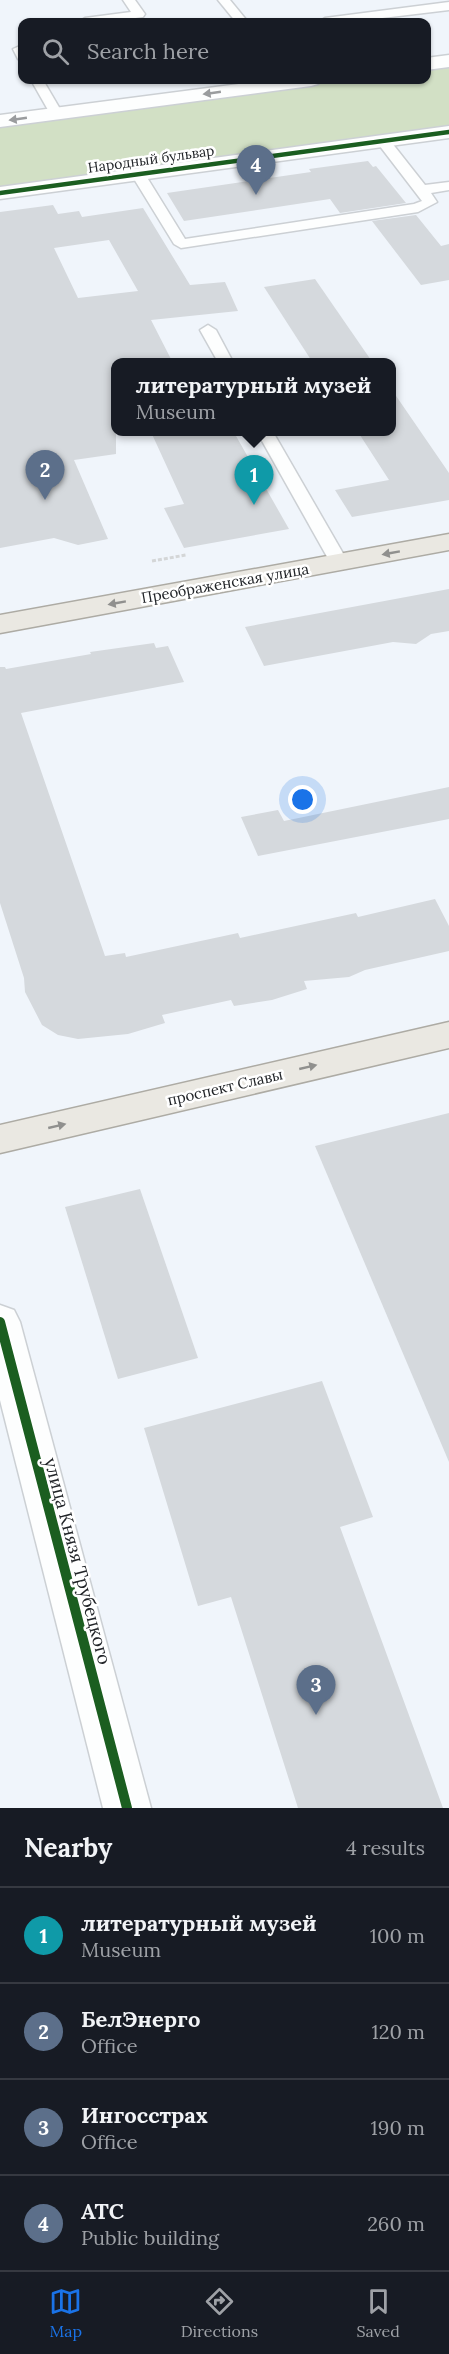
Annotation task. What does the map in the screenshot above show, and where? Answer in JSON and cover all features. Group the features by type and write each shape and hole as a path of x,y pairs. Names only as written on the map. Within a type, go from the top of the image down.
{"main road":[{"name":"Преображенская улица","path":"0,624 449,542"},
{"name":"проспект Славы","path":"0,1139 449,1035"}],"street":[{"path":"431,63 449,61"},
{"path":"0,121 281,84"},
{"name":"Народный бульвар","path":"0,193 449,132"},
{"name":"улица Князя Трубецкого","path":"0,1322 127,1808"}],"lane":[{"path":"112,18 140,14 129,0"},
{"path":"224,0 239,18"},
{"path":"356,18 449,6"},
{"path":"39,84 57,114"},
{"path":"138,174 181,244 418,208 430,202 383,141"},
{"path":"422,190 449,186"},
{"path":"208,330 223,358"},
{"path":"267,436 339,562"}],"path":[{"path":"152,561 186,555"}],"green space":[{"path":"449,65 449,131 0,192 0,126 313,84 431,84 431,67"}],"building":[{"path":"368,161 373,167 376,166 406,203 340,213 330,199 184,221 167,193 311,172 309,169"},
{"path":"53,205 58,214 79,211 82,217 143,208 190,285 225,282 238,311 151,320 170,358 111,358 111,436 116,436 116,454 74,460 108,539 78,545 54,538 0,548 0,212","holes":["109,240 138,291 78,298 54,248"]},
{"path":"416,215 441,246 449,244 449,280 421,285 372,221"},
{"path":"315,279 370,358 310,358 264,287"},
{"path":"396,396 449,473 449,500 352,517 335,490 389,480 361,436 396,436"},
{"path":"153,436 236,436 289,529 184,548 164,508 184,504"},
{"path":"449,589 449,631 431,634 416,644 393,642 264,666 245,627"},
{"path":"154,643 156,648 168,646 184,682 21,713 105,956 125,953 126,957 238,933 240,938 356,913 358,917 435,899 449,926 449,951 365,970 349,977 304,981 307,989 272,1000 234,1006 231,1000 162,1015 165,1023 128,1034 78,1039 58,1035 42,1025 25,992 24,978 0,903 0,667 6,669 91,654 90,652"},
{"path":"449,787 449,819 258,856 241,817 278,810 284,821"},
{"path":"449,1113 449,1462 315,1146"},
{"path":"140,1189 198,1358 118,1379 65,1207"},
{"path":"322,1381 373,1517 340,1527 443,1808 298,1808 231,1597 198,1606 144,1428"}],"cycle path":[{"path":"0,193 449,132"},
{"path":"0,1322 127,1808"}],"place":[{"name":"АТС","path":"256,195"},
{"name":"БелЭнерго","path":"45,500"},
{"name":"литературный музей","path":"254,505"},
{"name":"Ингосстрах","path":"316,1715"}]}
